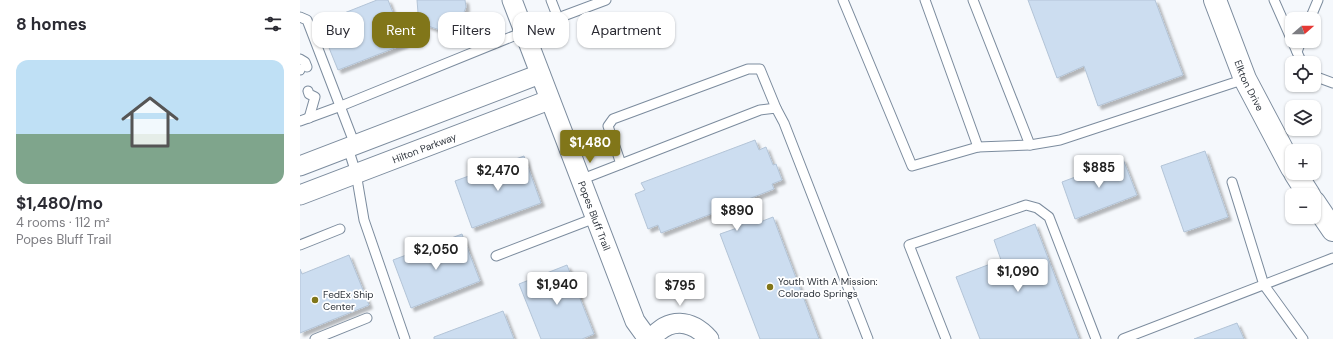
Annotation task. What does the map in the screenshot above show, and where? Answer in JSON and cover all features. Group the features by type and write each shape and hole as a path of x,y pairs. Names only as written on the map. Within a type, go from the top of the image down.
{"street":[{"name":"Popes Bluff Trail","path":"512,0 516,12"},
{"name":"Elkton Drive","path":"1215,0 1246,79 1285,154"},
{"name":"Popes Bluff Trail","path":"530,48 635,321 648,339"},
{"path":"300,166 540,74"},
{"name":"Hilton Parkway","path":"300,195 549,100"},
{"path":"1321,212 1333,230"},
{"path":"651,339 657,332 667,325 679,323 691,324 702,330 709,339"}],"lane":[{"path":"551,0 556,12"},
{"path":"569,14 606,0"},
{"path":"843,0 912,166 978,147 1030,145 1060,140 1246,79"},
{"path":"925,0 978,147"},
{"path":"973,0 1030,145"},
{"path":"1274,0 1299,56"},
{"path":"1313,12 1318,0"},
{"path":"300,17 307,20 341,106 351,147 364,220 388,296 405,339"},
{"path":"304,120 513,36"},
{"path":"1297,52 1298,48"},
{"path":"300,59 305,62 302,69"},
{"path":"621,164 608,126 613,119 748,69 760,69 776,108 784,123 868,339"},
{"path":"1321,79 1333,83"},
{"path":"304,120 313,92"},
{"path":"580,180 760,110 776,108"},
{"path":"1232,182 1264,285 1303,339"},
{"path":"946,339 909,246 1026,205 1037,208 1049,217 1096,339"},
{"path":"496,256 595,218"},
{"path":"300,245 340,229"},
{"path":"1123,339 1333,258"},
{"path":"315,339 368,318"}],"building":[{"path":"377,0 388,0 393,12 372,12 372,48 395,48 338,70 329,48 364,48 364,12 347,12"},
{"path":"417,0 465,0 466,7 464,12 438,12 438,29 430,27 430,12 418,12"},
{"path":"1028,0 1155,0 1183,75 1098,106 1084,66 1057,78"},
{"name":"Youth With A Mission: Colorado Springs","path":"755,140 759,150 766,147 773,165 776,164 782,180 772,184 774,189 746,200 750,211 756,209 760,222 773,217 819,339 760,339 720,234 740,227 732,206 661,233 658,225 648,229 635,194 645,190 641,183"},
{"path":"1205,151 1228,217 1184,232 1161,166"},
{"path":"524,156 541,203 472,228 455,181"},
{"path":"1123,159 1137,195 1075,219 1062,182"},
{"path":"1035,224 1079,339 980,339 956,277 1001,260 994,240"},
{"path":"462,234 480,281 411,308 393,260"},
{"path":"349,255 369,305 300,333 300,269 302,274"},
{"path":"567,265 594,334 582,339 541,339 519,284"},
{"path":"503,311 514,339 434,339 434,337"},
{"path":"1237,323 1244,339 1194,339"}],"place":[{"name":"Youth With A Mission: Colorado Springs","path":"770,287"},
{"name":"FedEx Ship Center","path":"315,300"}]}
